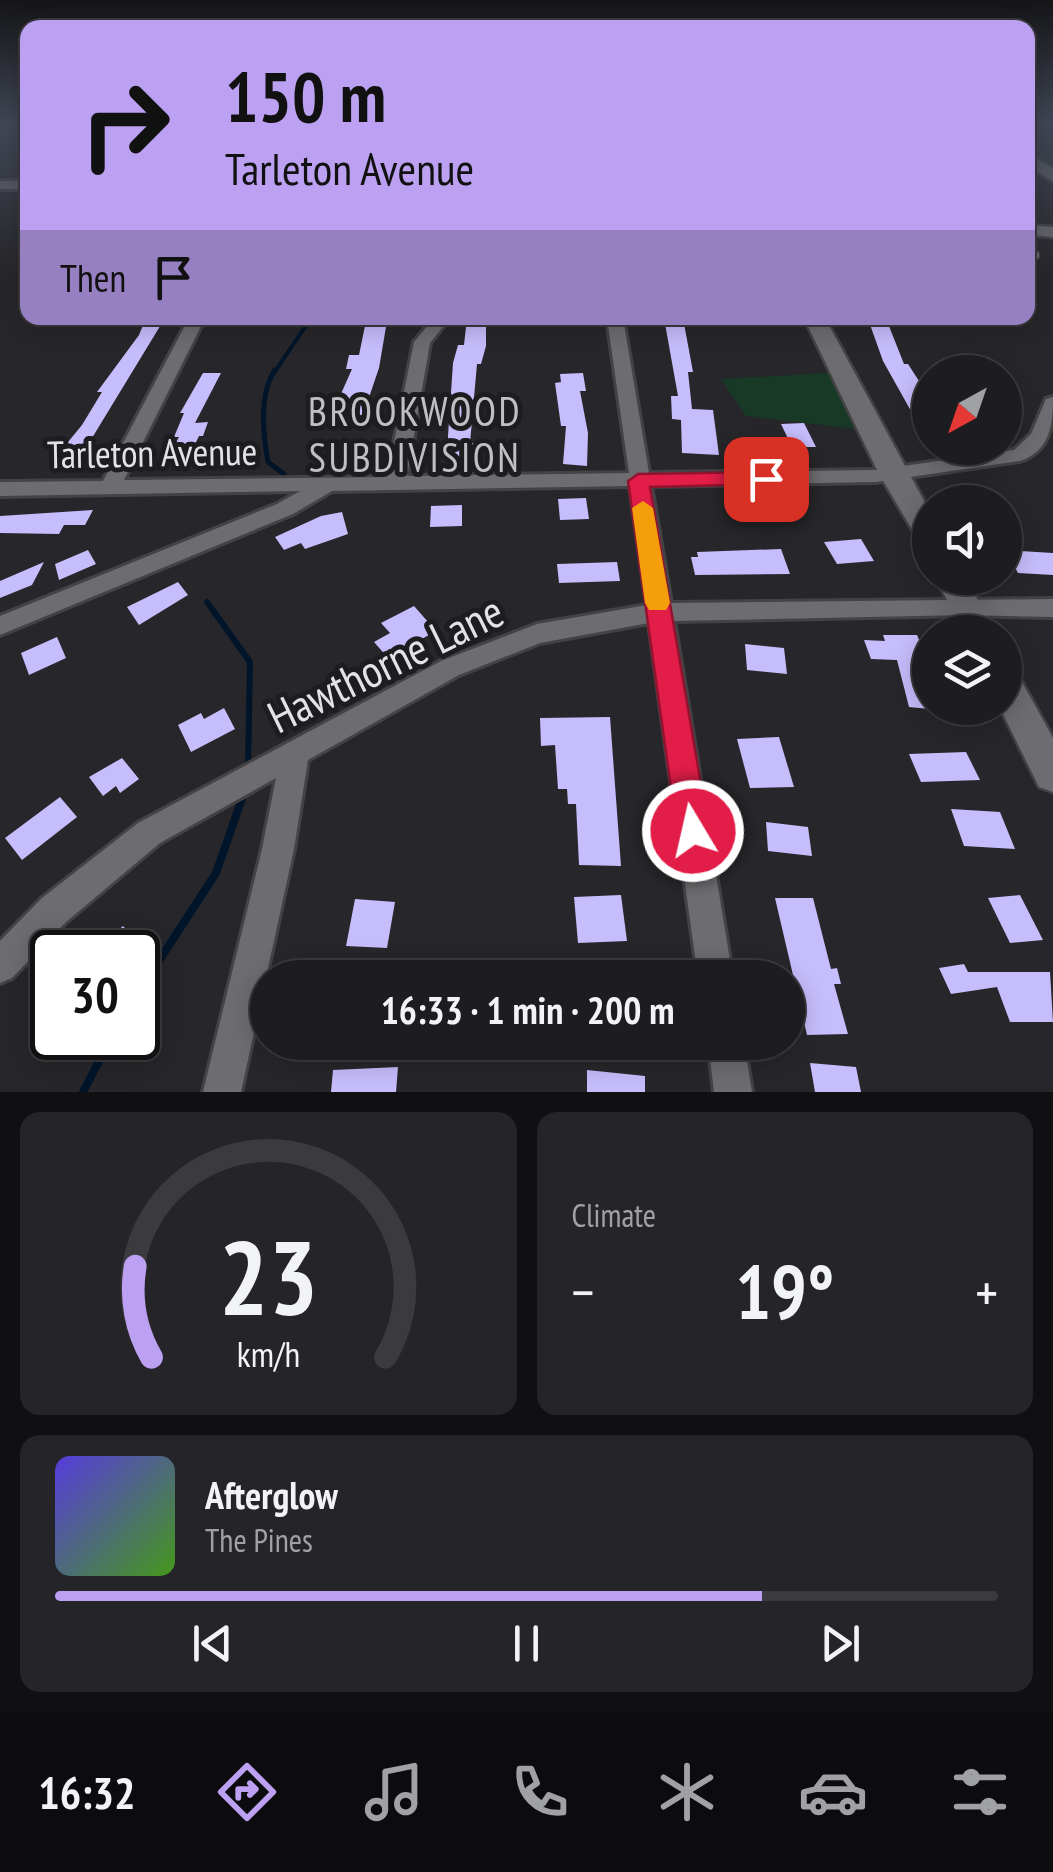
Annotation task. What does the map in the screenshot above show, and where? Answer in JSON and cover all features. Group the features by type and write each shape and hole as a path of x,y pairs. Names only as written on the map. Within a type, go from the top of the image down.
{"street":[{"path":"110,488 192,325"},
{"path":"396,483 422,342 436,325"},
{"path":"616,325 713,960"},
{"path":"818,325 912,506"},
{"name":"Tarleton Avenue","path":"0,489 638,481 892,472 1020,455 1040,436 1052,408"},
{"path":"0,626 285,509 326,485"},
{"name":"Hawthorne Lane","path":"0,966 54,910 137,842 386,701 484,653 569,626 659,612 965,605 1053,608"},
{"path":"1022,716 1053,775"},
{"path":"222,1092 296,753"},
{"path":"729,1060 734,1092"}],"green space":[{"path":"844,372 874,431 746,416 721,379"}],"building":[{"path":"143,325 161,325 92,438 71,464 50,464 82,425 102,392 97,392"},
{"path":"365,325 386,325 379,368 363,415 332,414 352,369 346,369 349,355 359,355"},
{"path":"466,325 486,325 486,346 481,364 477,364 470,443 474,443 475,464 451,465 448,436 453,363 458,345 464,345"},
{"path":"665,325 684,325 693,372 688,372 692,409 713,410 719,455 682,453 681,420 672,419 671,396 678,396"},
{"path":"870,325 889,325 904,364 912,370 912,413 883,361"},
{"path":"203,373 221,373 195,423 208,422 203,436 199,436 186,463 165,463 179,437 174,437 184,413 180,413"},
{"path":"583,373 586,391 580,391 588,433 587,466 563,464 566,426 561,426 555,383 561,382 560,374"},
{"path":"804,423 816,447 792,447 781,424"},
{"path":"586,498 589,519 560,520 558,499"},
{"path":"733,499 760,499 767,518 739,518"},
{"path":"462,505 462,526 430,527 431,506"},
{"path":"93,510 85,525 64,525 59,534 0,533 0,516"},
{"path":"342,512 348,534 305,549 301,543 284,550 275,537 321,516"},
{"path":"861,539 874,561 837,564 824,542"},
{"path":"781,549 790,574 695,575 691,557 698,557 697,552"},
{"path":"88,550 96,564 59,580 55,564"},
{"path":"1022,551 1053,553 1053,575 1022,573"},
{"path":"44,562 32,585 0,598 0,581"},
{"path":"617,562 620,581 559,583 557,564"},
{"path":"178,582 188,595 139,625 127,607"},
{"path":"414,606 436,631 388,658 374,642 390,633 381,623"},
{"path":"883,635 912,635 912,707 897,660 871,659 864,640 885,641"},
{"path":"57,637 66,658 29,675 21,653"},
{"path":"745,644 784,648 787,674 747,670"},
{"path":"224,708 235,729 191,752 178,725 201,713 204,719"},
{"path":"610,717 621,866 579,865 576,804 568,804 567,789 558,789 555,745 541,746 540,718"},
{"path":"779,737 794,787 750,788 737,739"},
{"path":"966,752 980,780 921,782 909,754"},
{"path":"122,758 139,779 120,793 116,786 103,796 89,777"},
{"path":"60,797 77,817 22,860 5,838"},
{"path":"951,809 1000,812 1015,849 964,846"},
{"path":"766,822 808,827 812,856 768,851"},
{"path":"621,895 627,941 578,943 574,897"},
{"path":"1020,895 1043,940 1010,943 988,898"},
{"path":"775,898 813,898 831,969 837,968 841,984 834,984 848,1034 807,1035 805,960 789,960"},
{"path":"355,899 395,902 387,948 346,946"},
{"path":"964,964 968,972 1050,972 1053,1022 1010,1022 997,987 951,994 939,968"},
{"path":"810,1063 856,1067 861,1092 815,1092"},
{"path":"398,1067 396,1092 331,1092 333,1070"},
{"path":"587,1070 645,1076 645,1092 587,1092"}],"waterway":[{"path":"274,373 306,325"},
{"path":"275,370 264,403 265,440 268,462 284,474"},
{"path":"207,602 250,662 248,769"},
{"path":"160,959 216,873 245,790"},
{"path":"83,1092 100,1060"}],"slow traffic":[{"path":"643,508 658,603"}],"district":[{"name":"BROOKWOOD SUBDIVISION","path":"415,434"}],"route":[{"path":"693,831 638,481 766,479"}]}
